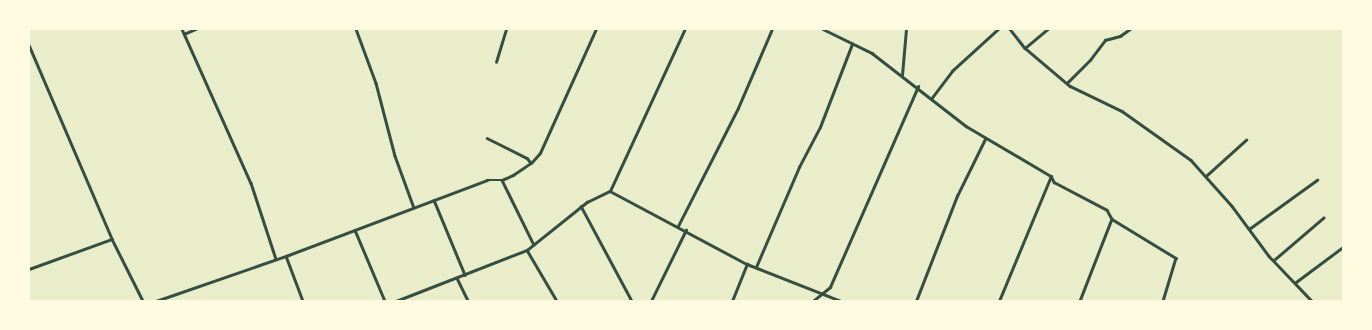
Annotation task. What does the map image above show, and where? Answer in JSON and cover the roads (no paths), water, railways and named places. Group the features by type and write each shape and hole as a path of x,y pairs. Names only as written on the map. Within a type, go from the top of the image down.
{"street":[{"path":"182,29 251,184 276,259"},
{"path":"184,34 196,29"},
{"path":"356,29 374,78 395,156 414,208"},
{"path":"496,62 506,29"},
{"path":"156,301 286,256 487,180 502,180 531,163 549,136 578,64 596,29"},
{"path":"396,301 465,276 527,250 581,206 610,191 685,29"},
{"path":"678,226 738,108 772,29"},
{"path":"823,29 872,53 985,138 1051,176 1054,182 1107,210 1112,219 1176,258 1163,301"},
{"path":"902,75 906,29"},
{"path":"932,99 952,71 998,29"},
{"path":"1010,29 1025,48 1067,83 1122,111 1181,152 1206,176 1274,260 1312,301"},
{"path":"1025,48 1048,29"},
{"path":"1067,83 1090,60 1105,40 1120,36 1130,29"},
{"path":"756,267 799,167 820,127 852,44"},
{"path":"29,45 112,239 143,301"},
{"path":"813,301 830,286 918,87"},
{"path":"487,138 527,158 531,163"},
{"path":"916,301 957,196 985,138"},
{"path":"1206,176 1246,140"},
{"path":"999,301 1051,176"},
{"path":"502,180 534,245"},
{"path":"1249,229 1317,180"},
{"path":"610,191 686,230 747,264 841,301"},
{"path":"434,200 465,276"},
{"path":"581,206 632,301"},
{"path":"1274,260 1323,218"},
{"path":"1080,301 1112,219"},
{"path":"355,230 385,301"},
{"path":"651,301 686,230"},
{"path":"29,270 112,239"},
{"path":"1296,282 1343,247"},
{"path":"527,250 557,301"},
{"path":"286,256 303,301"},
{"path":"732,301 747,264"},
{"path":"457,278 468,301"}]}
